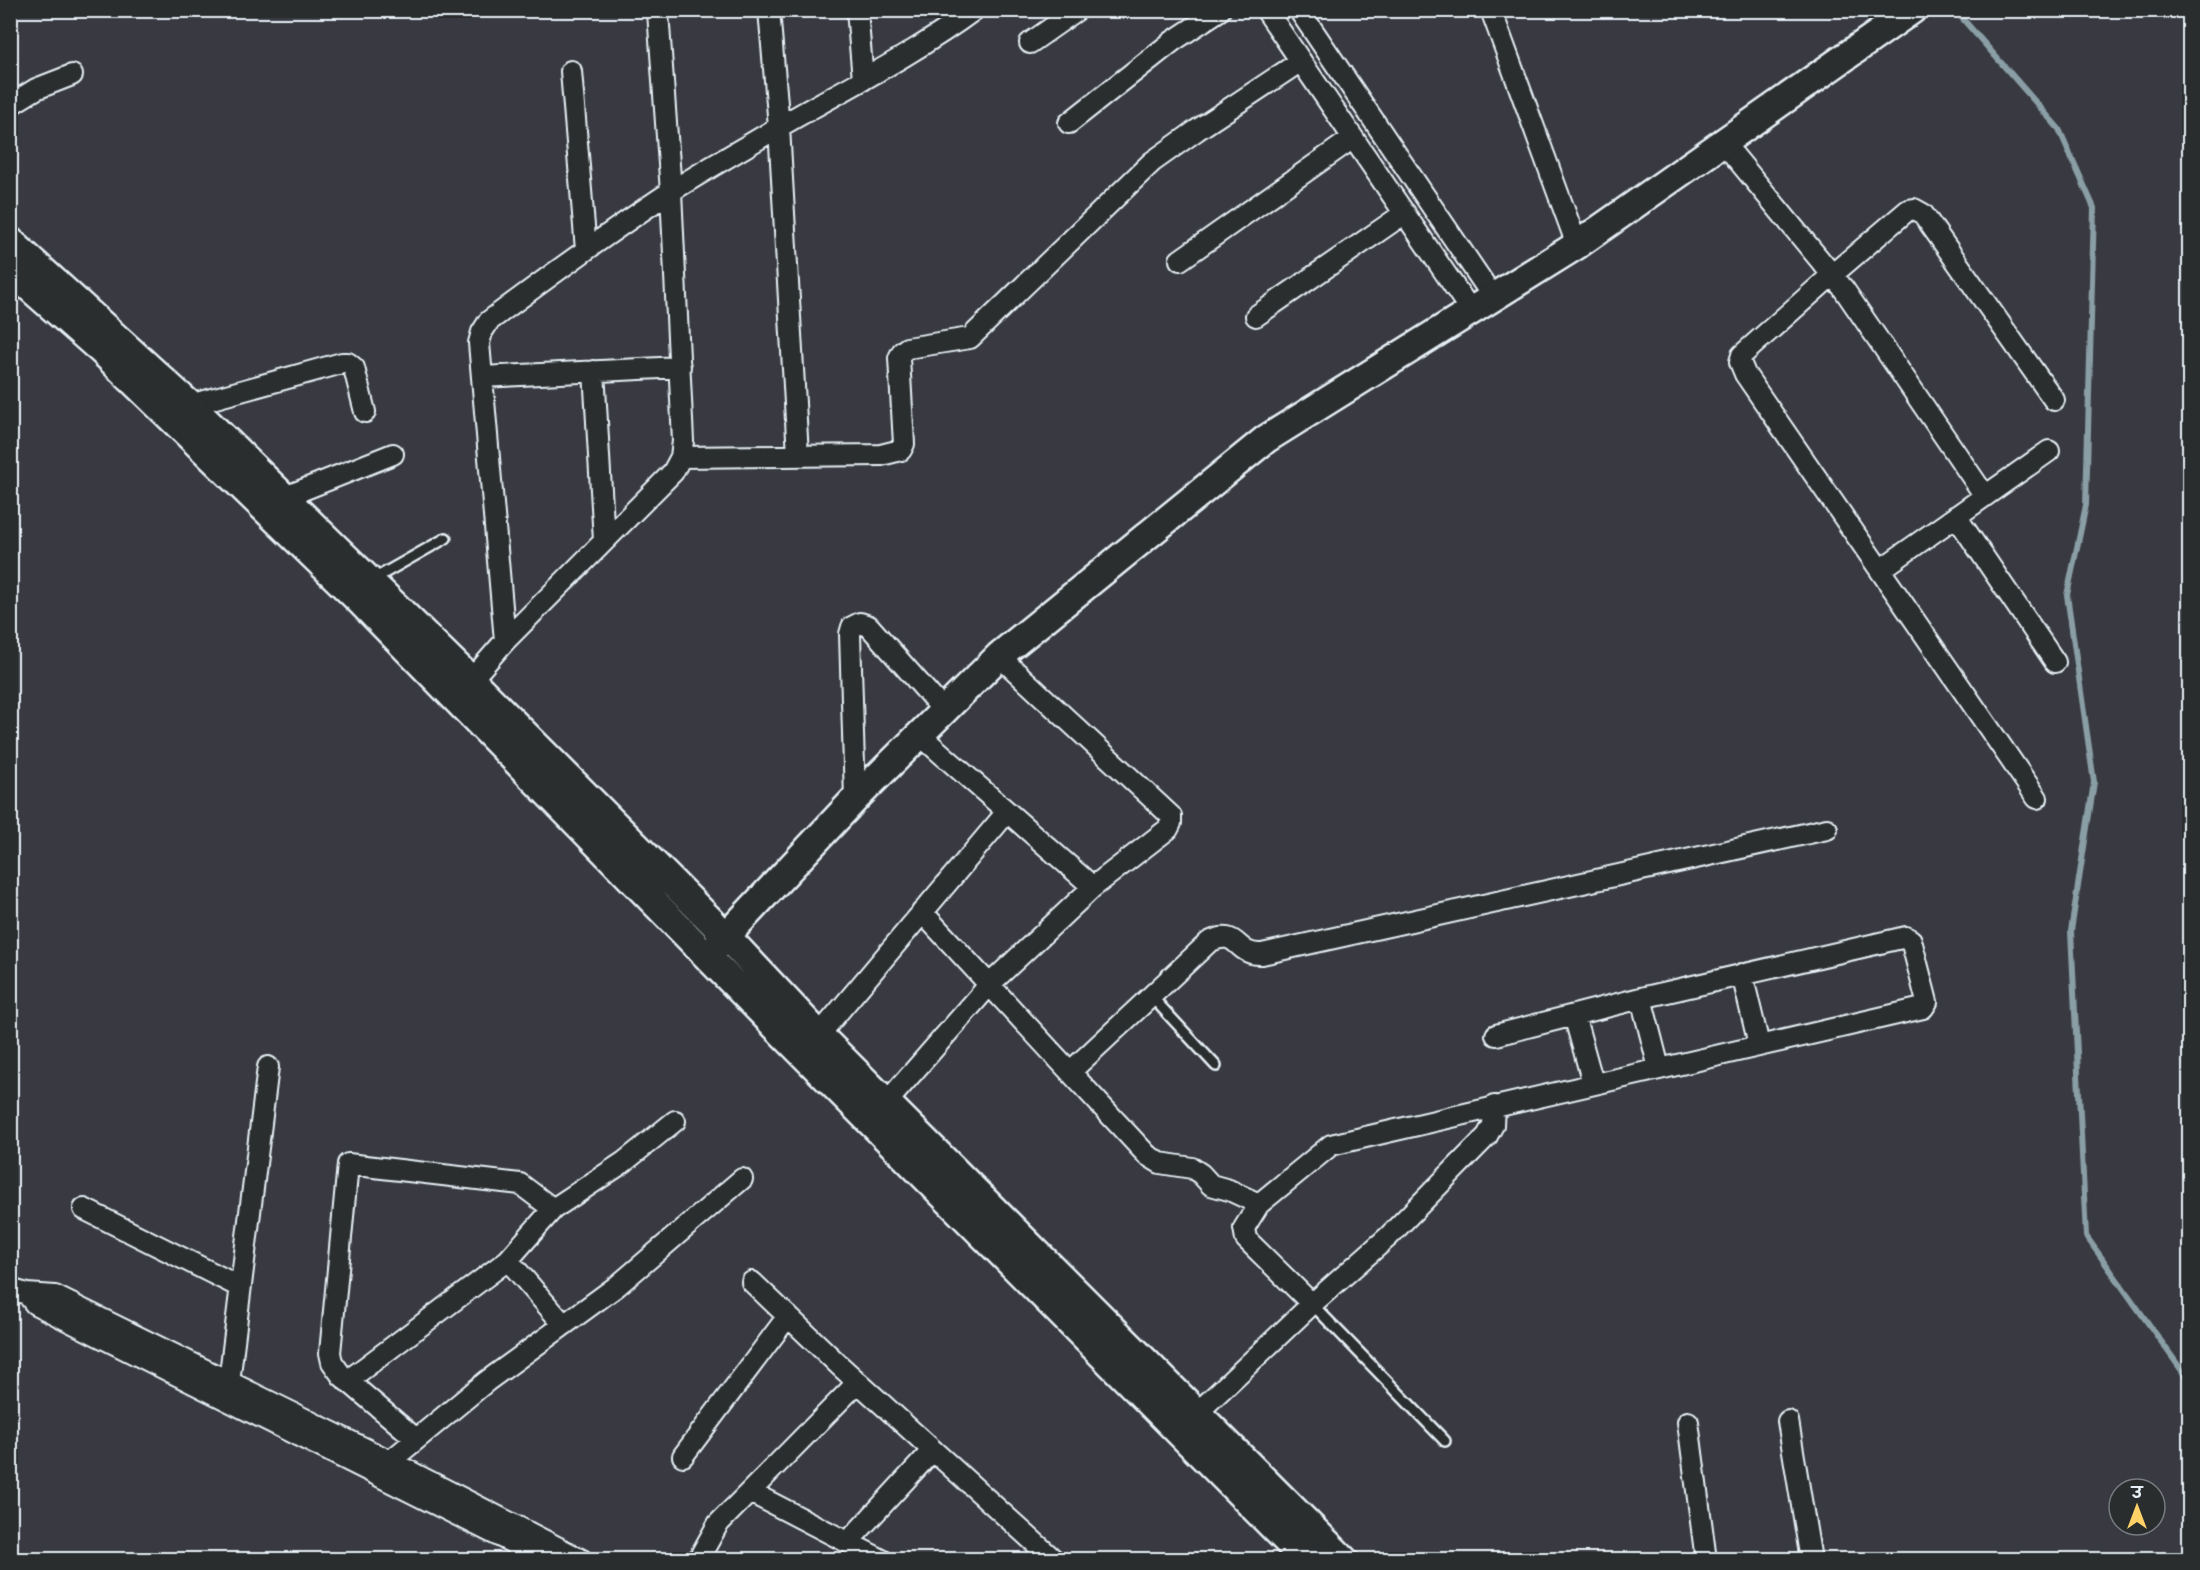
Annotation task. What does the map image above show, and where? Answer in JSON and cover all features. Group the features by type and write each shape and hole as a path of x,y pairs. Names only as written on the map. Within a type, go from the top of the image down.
{"main road":[{"path":"707,957 855,799 999,656 1266,439 1564,252 1905,15"},
{"path":"10,241 707,957 1306,1560"},
{"path":"10,270 190,405 471,680 726,936 819,1035 1344,1560"}],"street":[{"path":"769,10 779,127 798,456"},
{"path":"858,10 862,80"},
{"path":"505,641 479,343 482,332 489,321 586,250 671,192 862,80 947,20 974,10"},
{"path":"1030,43 1077,10"},
{"path":"1069,123 1173,41 1220,10"},
{"path":"1266,10 1405,213 1482,304"},
{"path":"1299,10 1355,92 1482,304"},
{"path":"1491,10 1564,252"},
{"path":"471,680 505,641 673,471 681,457 684,441 671,192 658,12"},
{"path":"681,457 881,454 901,450 904,444 899,358 902,352 907,348 970,338 1120,190 1152,162 1301,61"},
{"path":"571,71 586,250"},
{"path":"10,105 36,89 72,75"},
{"path":"1332,107 1355,92"},
{"path":"1180,260 1353,138"},
{"path":"1723,142 1832,275 1985,496"},
{"path":"2037,798 1745,374 1740,362 1742,355 1908,210 1918,210 2054,400"},
{"path":"1256,316 1405,213"},
{"path":"190,405 348,363 354,368 365,412"},
{"path":"482,377 680,367"},
{"path":"594,371 604,541"},
{"path":"1880,570 2049,451"},
{"path":"285,497 393,454"},
{"path":"1956,516 2055,662"},
{"path":"855,799 850,634 852,627 860,623 869,626 944,711"},
{"path":"887,1102 990,984 1093,887 1168,829 1172,823 1171,816 999,656"},
{"path":"920,735 1093,887"},
{"path":"819,1035 1007,812"},
{"path":"1070,1072 1209,942 1220,937 1232,939 1251,954 1262,954 1827,829"},
{"path":"922,912 1153,1160 1167,1165 1192,1168 1211,1185 1260,1203"},
{"path":"1312,1304 1246,1239 1244,1228 1260,1203 1331,1145 1923,1008 1927,1002 1911,939 1906,937 1641,998 1496,1035"},
{"path":"1742,974 1759,1046"},
{"path":"1641,998 1659,1068"},
{"path":"1574,1015 1593,1083"},
{"path":"228,1382 268,1067"},
{"path":"1197,1413 1312,1304 1388,1238 1487,1136 1493,1125 1494,1106"},
{"path":"348,1381 508,1260 553,1209 624,1162 675,1122"},
{"path":"416,1439 336,1370 330,1353 348,1164 520,1184 553,1209"},
{"path":"389,1462 487,1381 617,1286 742,1179"},
{"path":"84,1209 240,1287"},
{"path":"508,1260 564,1325"},
{"path":"752,1282 1054,1560"},
{"path":"19,1292 55,1296 228,1382 512,1550 547,1560"},
{"path":"19,1292 35,1304 344,1449 389,1462 582,1560"},
{"path":"683,1456 788,1316"},
{"path":"698,1560 718,1524 858,1382"},
{"path":"1788,1421 1811,1560"},
{"path":"1688,1422 1706,1560"},
{"path":"848,1542 933,1450"},
{"path":"750,1492 882,1560"}],"lane":[{"path":"370,581 446,538"},
{"path":"1151,996 1216,1066"},
{"path":"1312,1304 1445,1441"}],"waterway":[{"path":"1955,10 2059,129 2094,208 2086,505 2067,595 2094,782 2071,931 2086,1236 2190,1382"}]}
